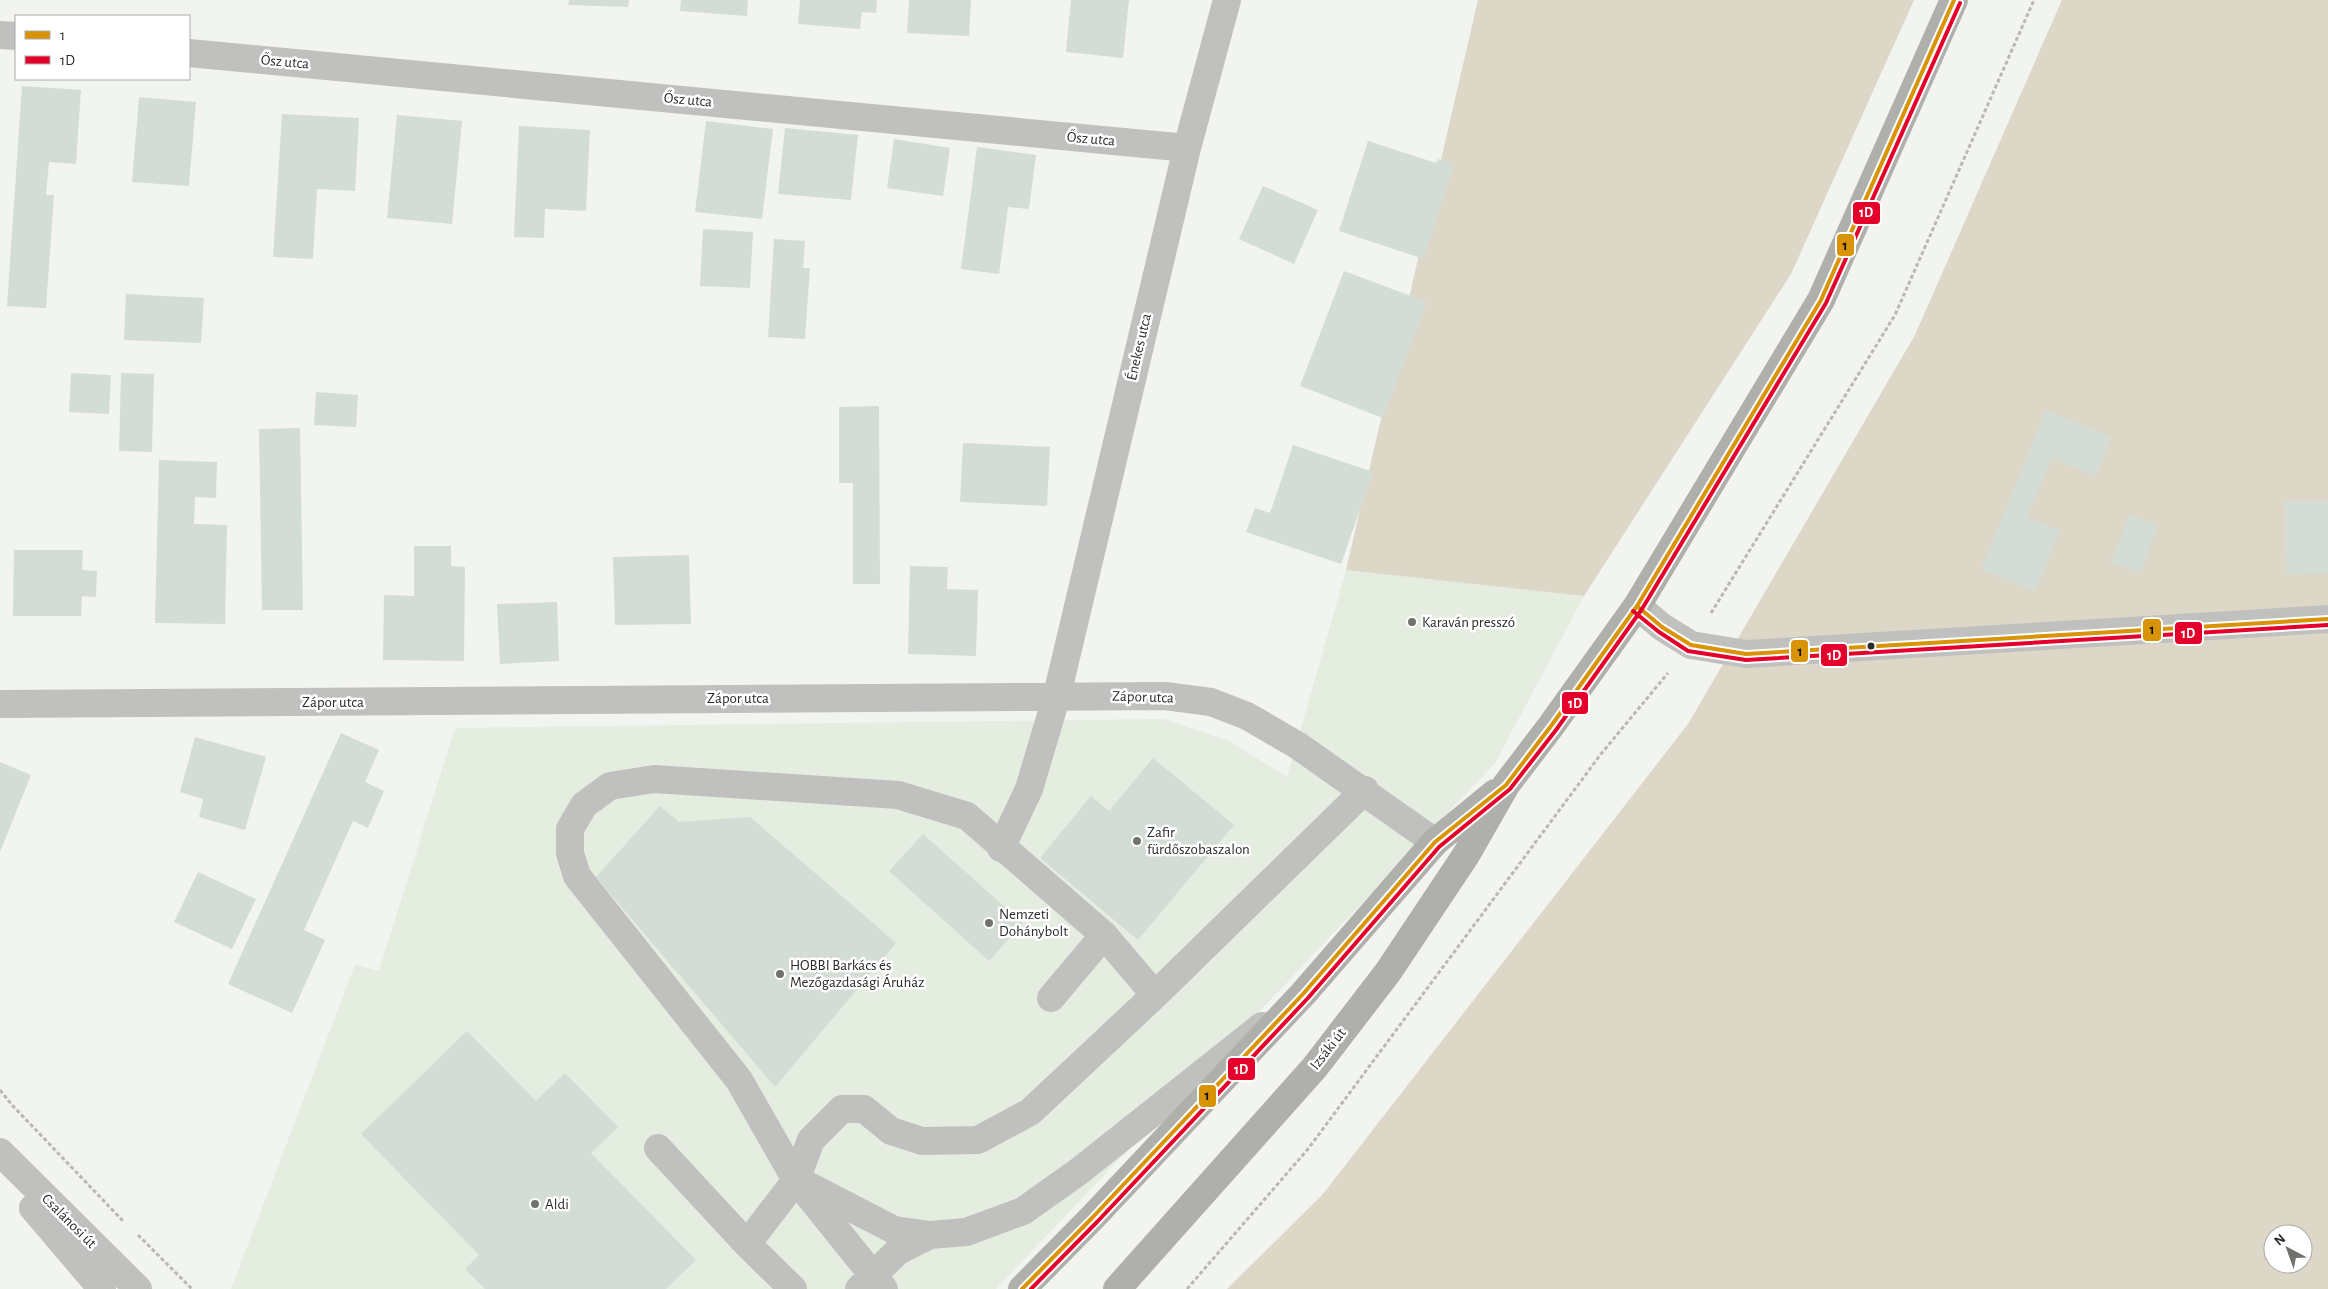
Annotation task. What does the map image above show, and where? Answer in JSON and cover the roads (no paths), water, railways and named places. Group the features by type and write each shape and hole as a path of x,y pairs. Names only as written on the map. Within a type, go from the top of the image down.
{"main road":[{"name":"Izsáki út","path":"1117,1289 1315,1067 1388,972 1466,855 1506,785 1637,606 1821,300 1954,0"},
{"name":"Izsáki út","path":"1022,1289 1092,1218 1303,994 1435,842 1506,785"}],"street":[{"name":"Énekes utca","path":"1001,848 1029,789 1057,695 1187,148 1227,0"},
{"path":"0,35 15,36"},
{"name":"Ősz utca","path":"190,53 1187,148"},
{"path":"1637,606 1662,627 1691,645 1746,654 2328,619"},
{"name":"Zápor utca","path":"0,704 1057,695 1165,696 1211,702 1248,716 1297,744 1365,790 1435,842"},
{"path":"930,1235 898,1251 872,1284 796,1180 739,1080 577,876 570,853 570,829 584,805 610,786 654,780 898,795 967,816 1001,848 1104,935 1155,995"},
{"path":"746,1244 796,1180 811,1140 842,1109 864,1109 891,1131 922,1141 978,1140 1030,1112 1155,995 1365,790"},
{"path":"1052,998 1104,935"},
{"path":"796,1180 894,1230 930,1235 966,1232 1023,1211 1078,1172 1303,994"},
{"path":"658,1148 746,1244 793,1289"},
{"name":"Csalánosi út","path":"0,1152 138,1289"},
{"name":"Csalánosi út","path":"0,1168 102,1289"}],"place":[{"name":"Karaván presszó","path":"1412,622"},
{"name":"Zafir fürdőszobaszalon","path":"1137,841"},
{"name":"Nemzeti Dohánybolt","path":"989,923"},
{"name":"HOBBI Barkács és Mezőgazdasági Áruház","path":"780,974"},
{"name":"Aldi","path":"535,1204"}]}
